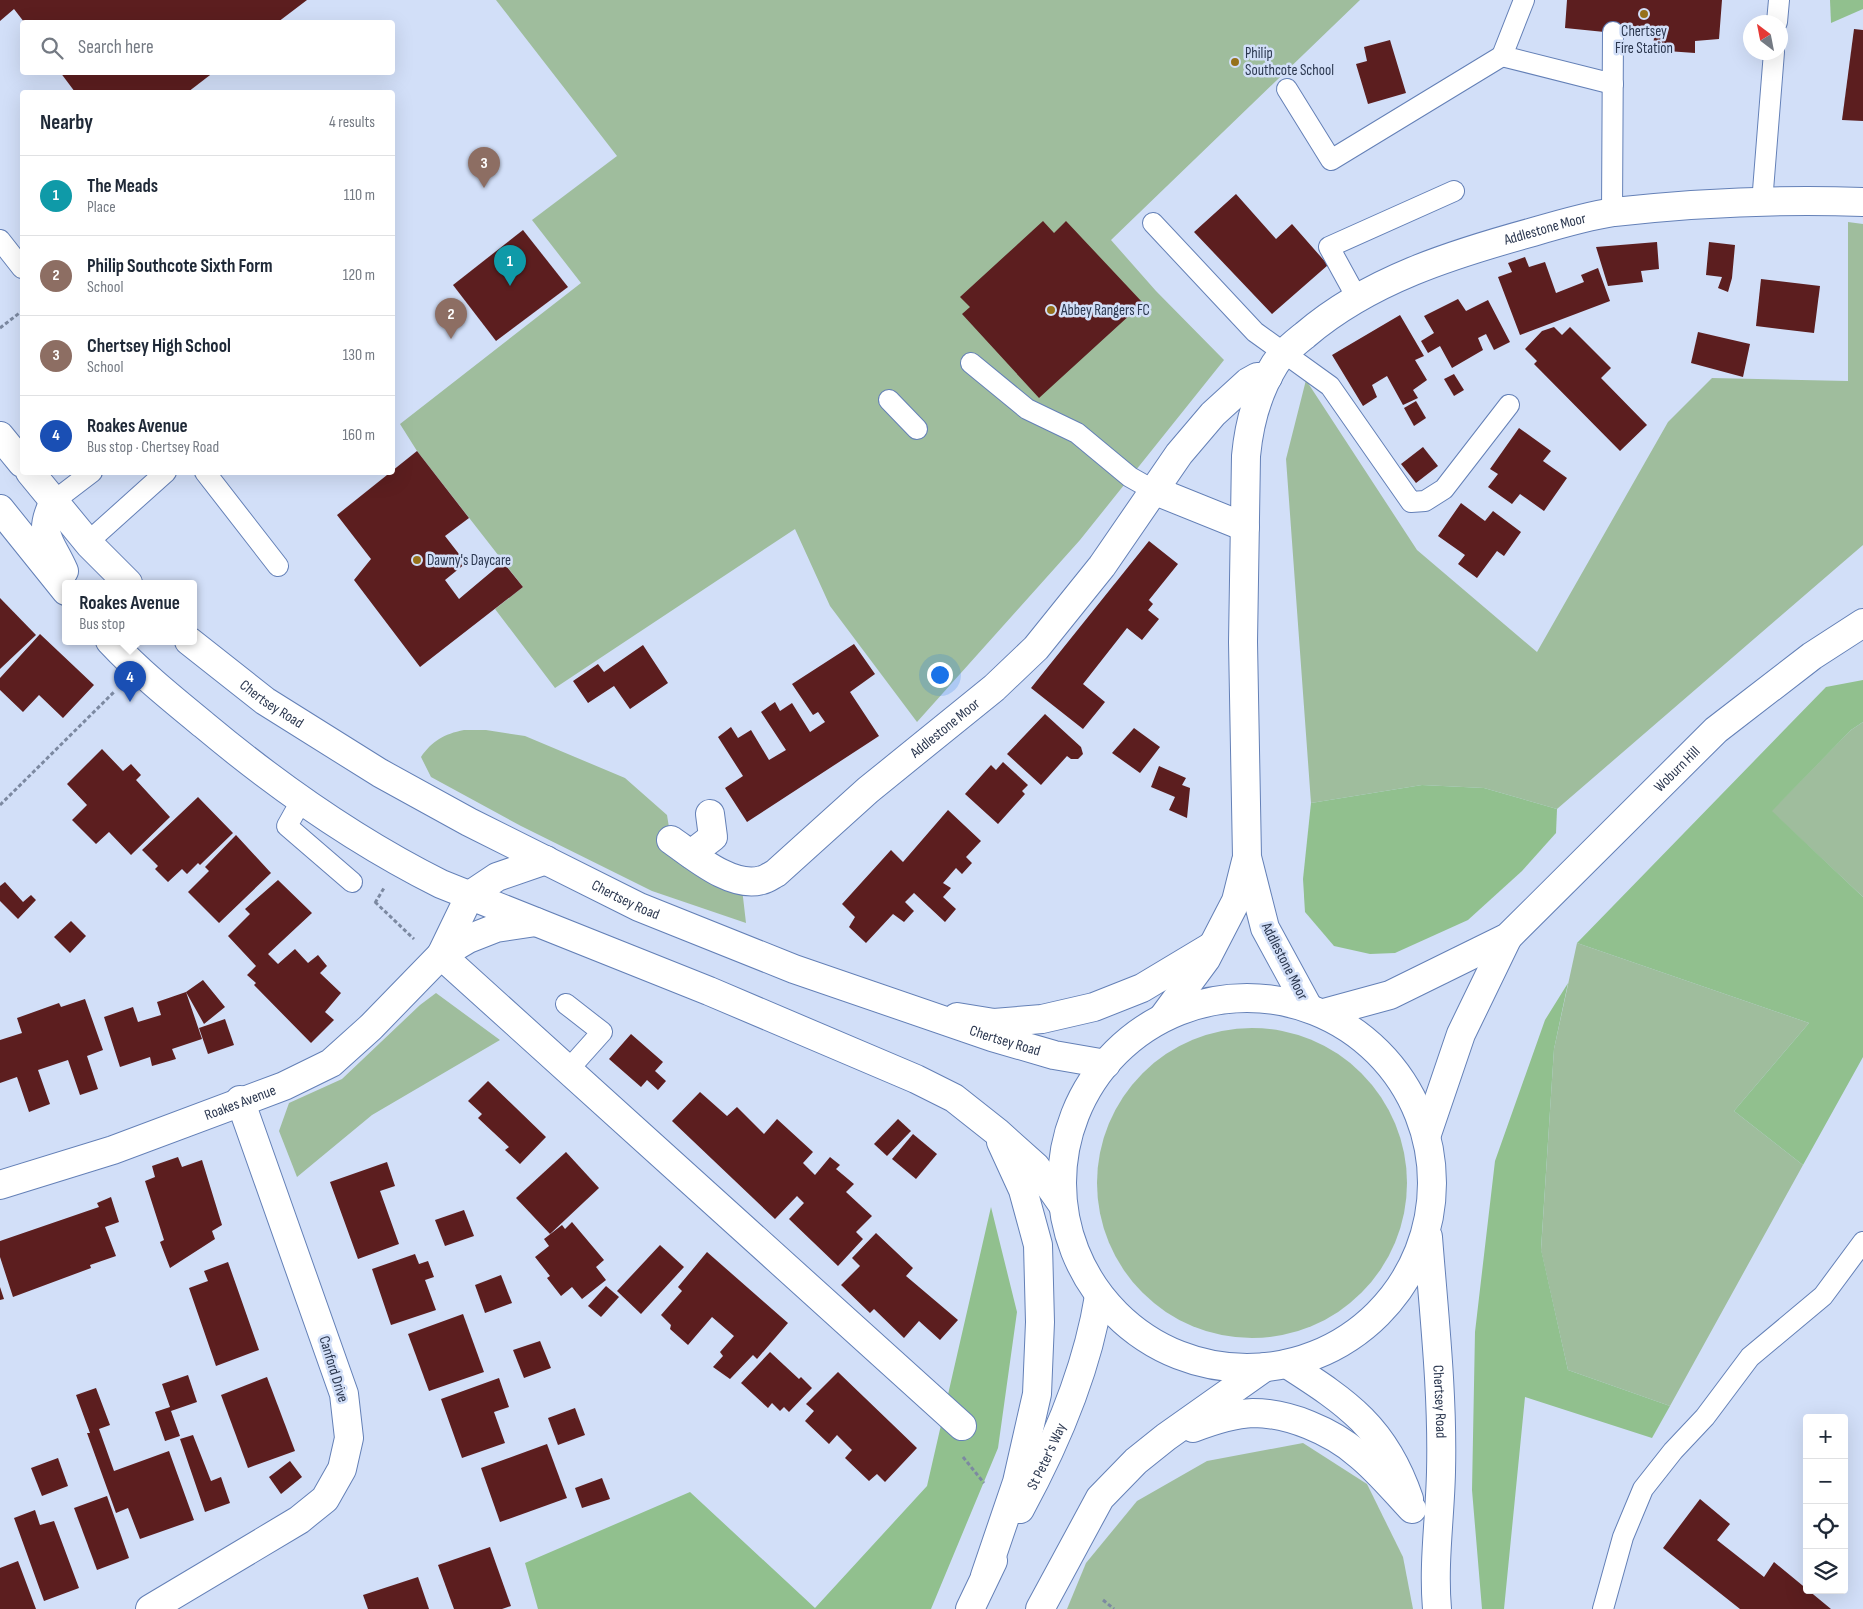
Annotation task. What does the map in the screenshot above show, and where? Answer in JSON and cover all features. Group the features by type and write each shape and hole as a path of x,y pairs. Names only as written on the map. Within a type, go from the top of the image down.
{"main road":[{"name":"Addlestone Moor","path":"1164,1016 1212,946 1236,901 1246,857 1243,642 1246,456 1249,429 1268,377 1276,362 1324,318 1356,298 1400,277 1486,245 1612,213 1762,203 1863,202"},
{"name":"Addlestone Moor","path":"710,814 713,837 681,847 717,872 741,880 762,881 776,873 868,790 994,688 1036,648 1102,566 1179,454 1213,414 1248,382 1257,377 1268,377"},
{"path":"0,436 20,461"},
{"path":"32,475 88,542 125,580"},
{"path":"1154,490 1245,527"},
{"path":"54,501 46,517 47,539 68,580"},
{"path":"0,509 62,586"},
{"name":"Woburn Hill","path":"1427,1134 1461,1034 1508,938 1716,730 1812,656 1863,623"},
{"path":"114,645 137,670 263,774 301,801 399,862 441,884 708,991 916,1079 954,1098 1036,1166 1062,1204"},
{"name":"Chertsey Road","path":"194,645 265,701 380,773 638,907 794,970 928,1013 992,1037 1054,1055 1106,1064"},
{"name":"Addlestone Moor","path":"1246,857 1265,928 1316,1010"},
{"path":"470,895 497,877 546,860"},
{"name":"Roakes Avenue","path":"441,955 470,895"},
{"name":"Roakes Avenue","path":"0,1185 113,1150 240,1100 284,1086 331,1063 371,1027 441,955 468,939 496,928 536,922"},
{"name":"Woburn Hill","path":"1316,1010 1390,995 1508,938"},
{"path":"928,1013 994,1023 1042,1019 1094,1007 1142,988 1212,946"},
{"path":"441,955 962,1426"},
{"path":"1235,997 1272,998 1316,1010 1353,1029 1378,1050 1399,1075 1416,1104 1427,1134 1432,1165 1432,1189 1428,1228 1413,1266 1391,1301 1361,1329 1326,1351 1276,1366 1234,1368 1203,1364 1173,1354 1145,1338 1120,1319 1099,1296 1082,1268 1069,1237 1062,1204 1062,1160 1073,1117 1093,1079 1122,1046 1164,1016 1198,1003 1235,997"},
{"name":"Canford Drive","path":"150,1609 299,1520 325,1499 342,1469 349,1438 344,1394 240,1100"},
{"path":"985,1576 1017,1482 1037,1394 1040,1322 1038,1245 1023,1190 997,1132"},
{"name":"Chertsey Road","path":"1428,1228 1440,1386 1441,1472 1434,1576 1437,1609"},
{"name":"St Peter's Way","path":"970,1609 1056,1438 1093,1336 1099,1296"},
{"path":"1040,1609 1100,1498 1136,1461 1166,1438 1276,1366"},
{"name":"Chertsey Road","path":"1276,1366 1336,1395 1382,1441 1401,1476 1434,1576"},
{"path":"1166,1438 1212,1421 1252,1413 1284,1418 1333,1436 1359,1454 1412,1509"}],"lane":[{"path":"1287,89 1331,160 1502,56 1524,0"},
{"path":"1778,15 1779,0"},
{"path":"1612,213 1613,32"},
{"path":"1502,56 1613,84"},
{"path":"1762,203 1773,60"},
{"path":"1356,298 1329,247 1454,191"},
{"path":"1153,223 1255,332 1330,386 1411,502 1425,501 1444,489 1509,405"},
{"path":"0,240 20,265"},
{"path":"971,363 1027,409 1077,433 1130,477 1154,490"},
{"path":"889,400 917,428"},
{"path":"54,501 88,475"},
{"path":"88,542 163,475"},
{"path":"207,475 278,566"},
{"path":"301,801 287,826 352,882"},
{"path":"566,1004 602,1032 568,1070"},
{"path":"1604,1609 1621,1545 1643,1489 1705,1417 1750,1357 1823,1296 1863,1242"}],"path":[{"path":"0,328 20,313"},
{"path":"0,805 137,670"},
{"path":"375,903 419,943 441,955"},
{"path":"1103,1600 1114,1609"}],"green space":[{"path":"496,0 1360,0 1111,240 1156,291 1224,360 1080,540 917,722 830,606 795,529 555,688 495,609 523,587 417,451 400,424 581,283 532,220 617,156"},
{"path":"1830,0 1863,0 1863,9 1831,23"},
{"path":"1848,222 1863,224 1863,545 1557,809 1484,788 1422,785 1311,803 1286,459 1306,380 1417,550 1537,652 1668,422 1712,378 1848,381"},
{"path":"1863,680 1863,722 1851,730 1772,811 1863,897 1863,1057 1803,1165 1734,1111 1809,1023 1577,943 1826,687"},
{"path":"1863,722 1863,897 1771,811 1851,730"},
{"path":"464,730 486,730 525,736 625,778 667,815 671,840 741,880 746,923 652,891 521,826 431,777 421,757 439,739"},
{"path":"1422,785 1484,788 1557,809 1556,833 1522,871 1468,920 1395,953 1370,954 1334,946 1305,912 1303,879 1311,803"},
{"path":"1577,943 1809,1023 1734,1111 1803,1165 1670,1406 1568,1370 1541,1250 1554,1049"},
{"path":"1568,983 1554,1049 1541,1249 1568,1370 1670,1406 1652,1438 1525,1397 1504,1609 1482,1609 1472,1490 1475,1332 1495,1161 1545,1020"},
{"path":"436,993 500,1040 372,1115 297,1177 279,1131 289,1103 342,1079 420,1005"},
{"path":"1252,1028 1297,1034 1325,1046 1362,1073 1389,1110 1401,1138 1407,1183 1401,1228 1389,1256 1362,1293 1325,1320 1297,1332 1252,1338 1207,1332 1179,1320 1142,1293 1115,1256 1103,1228 1097,1183 1103,1138 1115,1110 1142,1073 1179,1046 1207,1034"},
{"path":"991,1207 1017,1312 998,1448 931,1609 538,1609 525,1563 690,1492 815,1608 927,1486"},
{"path":"1303,1443 1367,1484 1403,1557 1413,1609 1067,1609 1086,1563 1137,1501 1207,1461"}],"building":[{"path":"0,0 307,0 281,20 22,20 14,9 0,21"},
{"name":"Chertsey Fire Station","path":"1567,0 1722,0 1719,39 1695,41 1695,53 1653,50 1654,37 1565,28"},
{"path":"1854,29 1863,30 1863,121 1842,120"},
{"path":"1390,40 1406,93 1368,104 1356,64 1367,61 1364,47"},
{"path":"62,75 210,75 191,90 74,90"},
{"path":"1236,194 1276,239 1292,224 1328,265 1272,314 1194,232"},
{"name":"Abbey Rangers FC","path":"1043,221 1054,233 1066,221 1143,303 1039,398 962,314 970,307 960,297"},
{"path":"523,230 568,287 496,341 453,285"},
{"path":"1657,242 1659,269 1641,271 1643,282 1608,286 1596,247"},
{"path":"1709,242 1735,245 1732,278 1728,292 1718,288 1722,277 1706,275"},
{"path":"1525,257 1529,267 1545,262 1556,293 1584,282 1581,275 1598,268 1610,301 1520,335 1498,277 1512,272 1508,263"},
{"path":"1761,279 1820,286 1814,333 1756,326"},
{"path":"1458,299 1466,311 1488,300 1510,342 1494,350 1486,334 1478,338 1483,350 1452,368 1440,346 1428,353 1421,341 1434,333 1424,316"},
{"path":"1400,315 1424,356 1415,360 1427,380 1413,390 1418,398 1403,405 1387,376 1372,385 1377,397 1363,406 1332,355"},
{"path":"1554,327 1562,335 1570,327 1611,368 1601,378 1647,425 1620,451 1534,364 1537,361 1525,349 1542,331"},
{"path":"1698,332 1750,344 1743,377 1691,363"},
{"path":"1454,374 1464,390 1454,396 1444,379"},
{"path":"1416,401 1426,418 1414,426 1404,408"},
{"path":"1519,428 1551,451 1543,461 1567,478 1544,511 1520,494 1512,504 1488,487 1498,474 1490,469"},
{"path":"1423,447 1438,466 1416,483 1401,464"},
{"name":"Dawny's Daycare","path":"417,451 469,518 445,536 466,563 445,580 459,599 503,562 523,587 420,667 354,580 371,559 337,515 387,475 395,475 395,469"},
{"path":"1461,503 1485,521 1493,511 1521,532 1504,556 1497,551 1477,578 1458,564 1465,555 1438,536"},
{"path":"1149,541 1178,564 1149,600 1153,604 1148,610 1159,619 1142,640 1127,628 1083,684 1105,702 1083,729 1031,688"},
{"path":"0,598 36,635 0,669"},
{"path":"40,634 94,685 63,718 39,695 23,712 0,690 0,678"},
{"path":"854,644 875,674 850,692 879,736 747,822 725,788 743,776 718,737 731,727 738,738 751,730 769,760 786,750 761,712 775,702 780,711 792,703 810,732 825,722 818,712 813,715 792,684"},
{"path":"643,645 668,683 630,709 614,686 588,703 573,681 598,664 604,672"},
{"path":"1045,714 1081,747 1083,754 1078,759 1071,759 1067,756 1041,785 1007,754"},
{"path":"1134,728 1160,747 1140,773 1112,753"},
{"path":"102,749 123,771 131,764 141,775 136,780 170,817 131,855 109,832 96,844 72,820 87,805 67,784"},
{"path":"1003,762 1028,785 1022,791 1025,794 998,824 965,794 991,765 996,770"},
{"path":"1159,766 1186,778 1182,785 1190,788 1187,818 1169,810 1175,797 1151,787"},
{"path":"198,797 233,833 200,865 198,863 187,874 182,869 168,882 155,869 158,866 142,850"},
{"path":"948,810 981,841 966,857 972,863 962,874 956,868 943,883 951,888 943,897 956,909 945,922 914,893 905,902 914,911 904,922 893,914 866,943 849,927 855,917 842,904 891,850 903,862"},
{"path":"236,835 271,873 219,923 188,892 209,871 205,867"},
{"path":"278,880 312,913 268,954 278,964 295,949 308,963 318,955 327,966 320,973 341,993 325,1012 334,1020 311,1043 254,985 256,983 247,975 256,966 228,936 250,914 245,909"},
{"path":"5,882 23,902 31,895 36,900 18,919 0,901 0,886"},
{"path":"71,921 86,936 70,953 54,937"},
{"path":"203,980 225,1007 204,1024 186,992"},
{"path":"186,992 202,1039 172,1049 176,1059 152,1066 150,1057 120,1067 104,1017 133,1007 138,1022 161,1015 157,1002"},
{"path":"85,999 103,1050 87,1056 98,1089 80,1095 68,1060 38,1070 50,1104 29,1112 17,1077 0,1083 0,1040 22,1033 17,1018 59,1003 61,1007"},
{"path":"225,1019 234,1045 208,1054 199,1028"},
{"path":"631,1034 663,1062 655,1071 666,1081 658,1090 647,1080 641,1087 609,1059"},
{"path":"488,1081 546,1137 520,1164 505,1150 509,1147 478,1118 482,1114 468,1101"},
{"path":"700,1092 727,1116 737,1107 764,1134 777,1119 813,1152 803,1163 815,1175 830,1157 840,1165 836,1169 854,1184 846,1192 872,1216 856,1232 863,1239 838,1266 789,1219 804,1203 797,1196 775,1219 672,1121"},
{"path":"898,1119 911,1131 887,1156 874,1144"},
{"path":"913,1134 937,1154 916,1179 892,1159"},
{"path":"566,1152 599,1188 550,1234 516,1198"},
{"path":"178,1157 182,1167 202,1160 222,1225 212,1231 215,1239 170,1268 160,1242 164,1240 145,1181 155,1177 152,1166"},
{"path":"387,1162 395,1186 380,1191 399,1244 358,1259 330,1182"},
{"path":"111,1197 119,1222 105,1227 116,1256 90,1265 91,1268 13,1297 0,1257 0,1241 99,1207 97,1203"},
{"path":"464,1210 474,1236 445,1246 435,1220"},
{"path":"572,1222 604,1260 596,1267 606,1280 582,1299 572,1287 561,1296 547,1278 550,1276 535,1257 549,1246 544,1239 562,1225 565,1229"},
{"path":"876,1233 913,1268 906,1276 958,1320 940,1340 919,1321 904,1338 874,1309 870,1313 841,1285 860,1266 852,1258"},
{"path":"660,1245 684,1267 641,1314 617,1291"},
{"path":"707,1252 788,1323 757,1359 753,1355 730,1379 713,1367 723,1356 720,1352 734,1336 712,1317 688,1345 670,1329 671,1325 661,1315 682,1291 678,1287"},
{"path":"415,1254 419,1264 428,1261 434,1277 425,1280 436,1310 391,1325 372,1269"},
{"path":"228,1262 259,1350 216,1366 189,1288 208,1281 204,1271"},
{"path":"501,1275 512,1303 485,1313 475,1285"},
{"path":"606,1286 619,1297 601,1317 588,1306"},
{"path":"0,1287 4,1299 0,1300"},
{"path":"463,1314 484,1372 429,1391 408,1334"},
{"path":"540,1341 551,1368 524,1378 513,1350"},
{"path":"770,1352 799,1379 801,1377 812,1388 789,1412 784,1407 780,1411 772,1403 768,1408 741,1383"},
{"path":"838,1372 917,1448 885,1482 877,1474 869,1481 845,1458 852,1450 837,1435 829,1444 805,1421 814,1411 806,1404"},
{"path":"188,1375 197,1402 171,1411 180,1436 165,1441 155,1412 170,1407 162,1384"},
{"path":"267,1377 295,1451 248,1468 221,1395"},
{"path":"499,1378 509,1407 494,1412 505,1443 462,1458 441,1399"},
{"path":"96,1388 110,1425 99,1429 114,1471 169,1451 194,1520 140,1539 128,1508 116,1513 87,1433 90,1433 76,1395"},
{"path":"575,1408 585,1435 558,1445 548,1418"},
{"path":"193,1435 211,1481 221,1477 230,1503 205,1512 180,1439"},
{"path":"547,1444 567,1498 500,1522 481,1468"},
{"path":"58,1458 68,1486 42,1496 31,1468"},
{"path":"290,1461 302,1477 281,1494 269,1477"},
{"path":"602,1478 610,1499 582,1508 575,1488"},
{"path":"107,1496 129,1558 97,1570 74,1508"},
{"path":"1700,1499 1730,1524 1717,1540 1764,1577 1774,1562 1803,1586 1803,1594 1813,1594 1831,1609 1740,1609 1663,1548"},
{"path":"35,1510 40,1525 54,1521 79,1588 44,1601 14,1518"},
{"path":"490,1547 511,1606 502,1609 454,1609 438,1565"},
{"path":"18,1561 36,1609 0,1609 0,1568"},
{"path":"418,1577 429,1609 368,1609 363,1595"}],"place":[{"name":"Chertsey Fire Station","path":"1644,14"},
{"name":"Philip Southcote School","path":"1235,62"},
{"name":"Chertsey High School","path":"484,188"},
{"name":"The Meads","path":"510,286"},
{"name":"Abbey Rangers FC","path":"1051,310"},
{"name":"Philip Southcote Sixth Form","path":"451,339"},
{"name":"Dawny's Daycare","path":"417,560"},
{"name":"Roakes Avenue","path":"130,702"}]}
